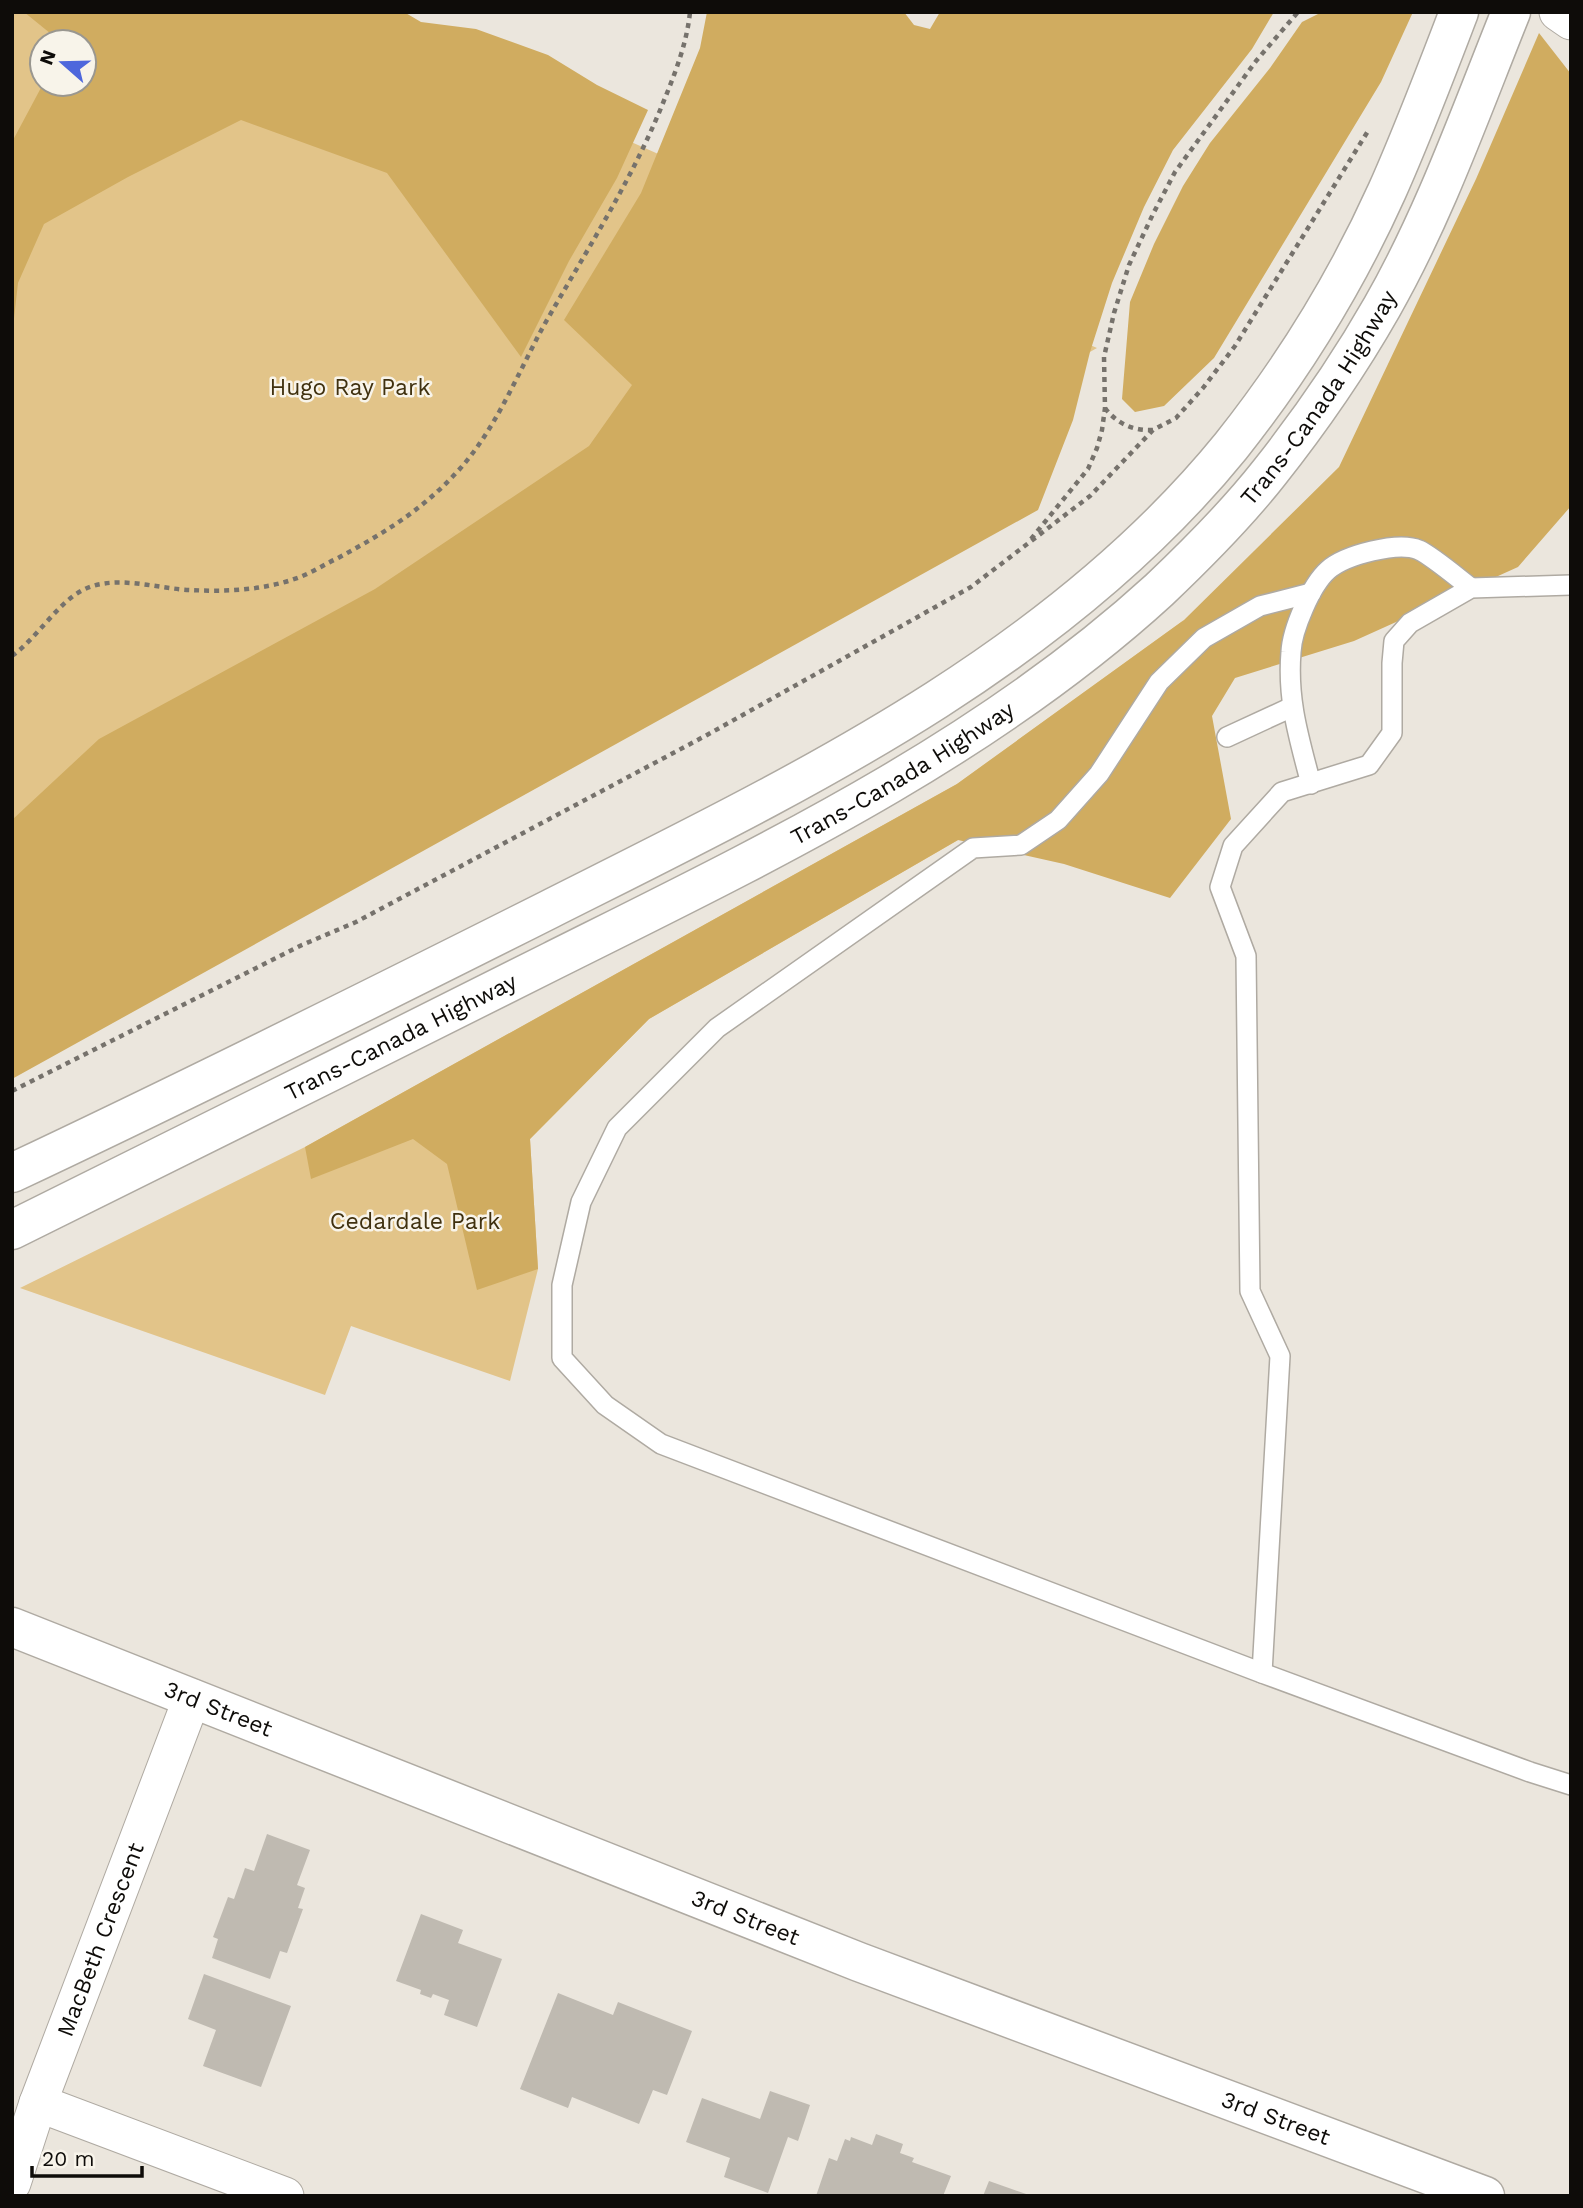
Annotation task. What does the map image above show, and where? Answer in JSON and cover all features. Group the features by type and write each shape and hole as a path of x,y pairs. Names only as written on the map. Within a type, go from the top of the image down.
{"main road":[{"name":"Trans-Canada Highway","path":"12,1173 198,1085 735,815 832,763 922,709 1012,649 1089,589 1166,518 1229,447 1288,369 1342,281 1386,193 1459,12"},
{"name":"Trans-Canada Highway","path":"12,1230 757,857 855,804 947,749 1040,688 1120,625 1200,552 1266,477 1328,395 1384,304 1428,214 1511,12"},
{"name":"3rd Street","path":"12,1628 859,1962 1485,2196"}],"street":[{"path":"1559,12 1571,21"},
{"name":"MacBeth Crescent","path":"12,2183 38,2103 192,1698"},
{"path":"38,2103 285,2196"}],"lane":[{"path":"1311,784 1292,707 1291,650 1304,603 1328,570 1360,554 1393,546 1418,550 1471,588"},
{"path":"1262,1673 1280,1356 1250,1291 1246,956 1220,887 1233,846 1282,792 1369,765 1392,733 1394,641 1410,623 1471,588 1571,584"},
{"path":"1311,593 1260,606 1204,638 1159,682 1099,774 1058,820 1021,845 973,848 717,1028 617,1128 581,1202 562,1285 562,1359 604,1405 661,1444 1262,1673 1571,1785"},
{"path":"1227,737 1292,707"}],"path":[{"path":"12,656 24,648 55,613 81,591 106,583 190,590 268,587 302,577 376,538 423,506 459,470 487,430 626,184 650,136 677,68 690,12"},
{"path":"1026,545 1088,469 1102,430 1105,408 1104,357 1114,313 1129,265 1153,214 1175,173 1256,61 1298,12"},
{"path":"12,1091 302,944 356,922 707,734 971,587 1090,496 1153,430 1176,418 1236,346 1349,163"},
{"path":"1105,408 1112,418 1123,425 1139,430 1153,430"}],"green space":[{"name":"Hugo Ray Park","path":"12,12 337,12 1097,348 716,561 12,989"},
{"name":"Cedardale Park","path":"1184,620 958,840 649,1019 530,1139 538,1269 510,1381 351,1326 325,1395 20,1288 305,1147 957,784"}],"shaded area":[{"path":"24,12 404,12 421,22 476,29 548,55 597,85 648,110 617,178 569,261 521,357 387,173 241,120 128,177 44,224 18,283 12,336 12,142 36,98 98,98 98,28 44,28"},
{"path":"707,12 904,12 914,25 930,29 940,12 1274,12 1252,49 1173,150 1144,207 1112,283 1090,352 1073,420 1038,510 12,1079 12,820 99,739 375,589 589,446 632,385 564,320 641,193 700,48"},
{"path":"1322,12 1413,12 1381,82 1214,358 1164,406 1135,412 1122,399 1130,302 1154,244 1183,186 1210,143 1270,68 1302,22"},
{"path":"1539,33 1571,74 1571,506 1518,567 1354,641 1235,678 1212,716 1231,819 1170,898 1064,864 958,840 649,1019 530,1139 538,1269 477,1290 447,1164 413,1139 311,1179 305,1147 957,784 1184,620 1339,467 1476,179"}],"building":[{"path":"267,1834 310,1850 297,1885 305,1888 298,1908 303,1909 287,1953 280,1951 270,1979 212,1958 218,1939 213,1937 228,1897 234,1899 245,1868 254,1871"},
{"path":"421,1914 463,1930 458,1943 502,1959 477,2027 444,2015 449,2000 433,1994 431,1998 420,1994 421,1990 396,1981"},
{"path":"204,1974 291,2006 261,2087 203,2066 216,2030 188,2019"},
{"path":"558,1993 613,2015 618,2002 692,2031 667,2095 653,2090 639,2124 572,2097 568,2108 520,2089"},
{"path":"770,2091 810,2105 798,2141 788,2137 768,2193 724,2177 730,2158 686,2142 702,2098 760,2119"},
{"path":"876,2134 903,2144 900,2153 914,2158 912,2162 951,2176 943,2196 816,2196 829,2158 837,2161 845,2139 850,2141 851,2137 872,2145"},
{"path":"989,2181 1029,2195 1029,2196 983,2196"}]}
